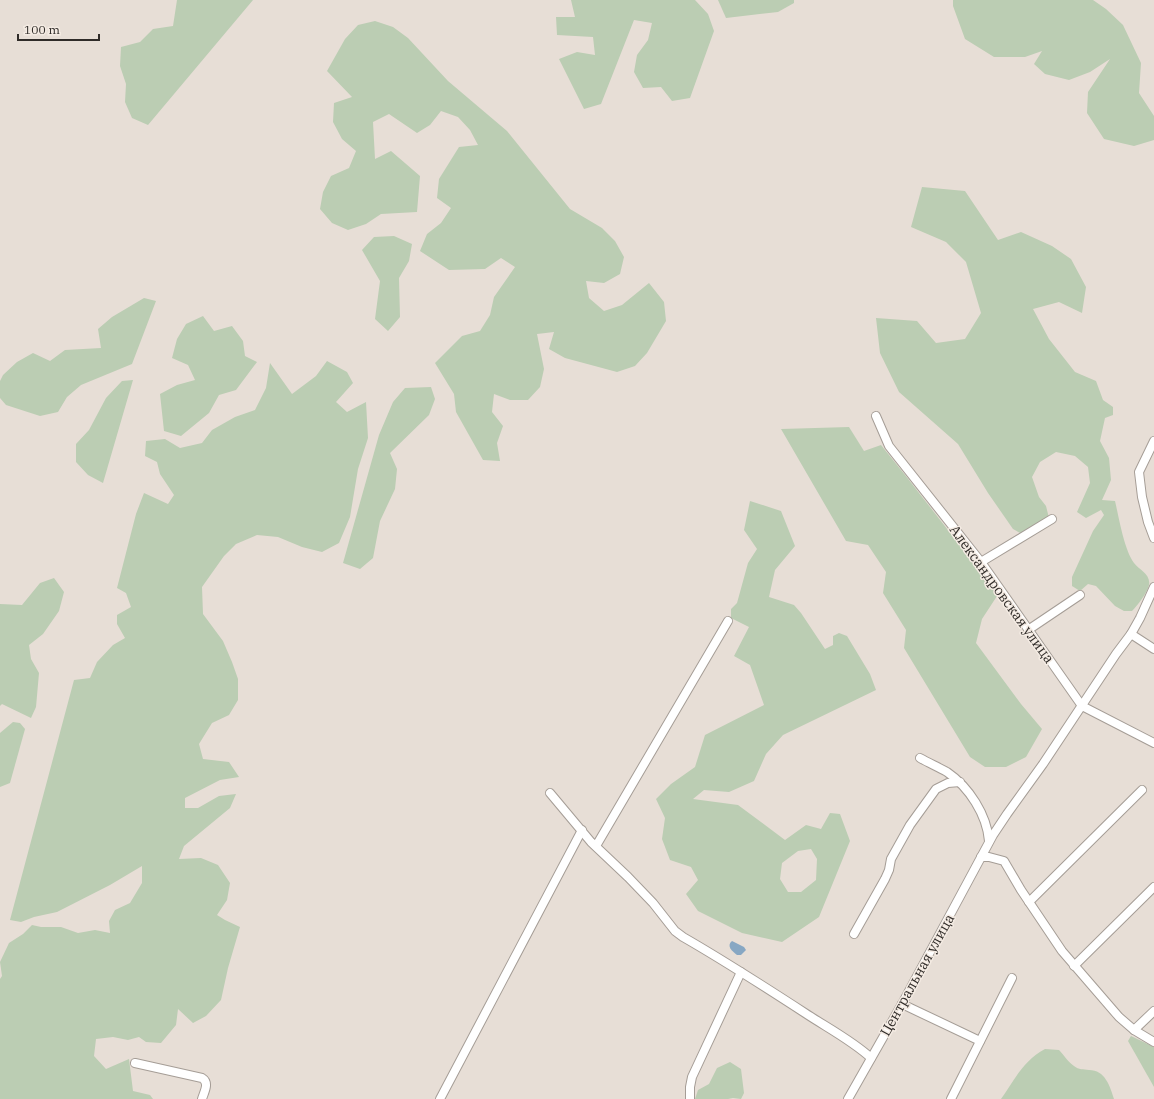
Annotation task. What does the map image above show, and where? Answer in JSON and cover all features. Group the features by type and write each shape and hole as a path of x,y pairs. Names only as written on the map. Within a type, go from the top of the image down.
{"street":[{"name":"Александровская улица","path":"876,416 889,446 981,562 1082,706 1154,743"},
{"path":"1154,441 1139,472 1146,515 1154,538"},
{"path":"981,562 1052,519"},
{"name":"Центральная улица","path":"848,1099 902,1004 989,842 1131,634 1154,587"},
{"path":"1028,630 1080,595"},
{"path":"596,846 728,621"},
{"path":"1131,634 1154,649"},
{"path":"920,758 944,771 960,782 970,794 985,821 989,842"},
{"path":"854,934 885,879 889,870 891,859 910,826 936,789 948,783 960,782"},
{"path":"1029,902 1142,790"},
{"path":"550,793 596,846 653,903 675,931 842,1037 871,1058"},
{"path":"440,1099 582,830"},
{"path":"983,853 989,857 1004,861 1029,902 1074,966 1119,1017 1134,1030 1154,1042"},
{"path":"1074,966 1154,887"},
{"path":"690,1099 692,1077 741,972"},
{"path":"951,1099 1012,978"},
{"path":"902,1004 980,1041"},
{"path":"1134,1030 1154,1011"},
{"path":"135,1063 202,1078 207,1084 202,1099"}],"green space":[{"path":"177,0 253,0 148,125 132,118 125,102 126,84 120,66 121,47 140,42 153,29 173,26"},
{"path":"571,0 695,0 708,14 714,31 690,98 672,101 661,87 643,88 634,72 637,55 648,40 652,23 634,20 601,104 584,109 559,59 577,52 595,55 593,37 557,35 556,17 575,17"},
{"path":"718,0 794,0 794,3 778,12 726,18"},
{"path":"953,0 1093,0 1106,9 1123,25 1141,63 1139,93 1154,116 1154,140 1134,146 1104,139 1087,113 1088,92 1110,59 1090,72 1069,80 1045,74 1034,64 1042,51 1025,57 994,57 965,39 953,6"},
{"path":"375,21 393,27 408,38 448,81 507,131 570,209 602,228 615,241 624,257 620,274 604,283 586,281 589,298 604,311 622,305 649,283 664,302 666,321 647,353 635,366 617,372 565,358 549,349 554,332 537,334 544,369 540,387 528,400 510,400 494,394 492,412 503,426 497,443 500,461 483,460 456,412 454,394 435,363 462,336 480,331 490,315 494,297 515,267 501,258 485,269 449,270 420,251 427,234 441,223 451,208 437,198 439,179 459,147 478,145 470,130 458,117 441,111 430,125 417,133 389,114 373,122 375,159 391,151 420,176 417,212 381,214 366,224 348,230 332,223 320,209 323,192 331,176 349,168 356,151 342,139 333,122 334,103 352,97 327,71 345,39 358,25"},
{"path":"922,187 965,191 998,240 1021,232 1052,246 1071,259 1086,287 1082,313 1059,302 1033,309 1049,339 1075,372 1096,381 1103,400 1113,407 1113,415 1105,418 1100,441 1109,458 1111,480 1102,500 1115,501 1127,550 1134,563 1146,575 1149,581 1148,588 1132,611 1124,611 1115,606 1096,586 1088,584 1080,591 1072,586 1072,577 1093,531 1104,515 1101,510 1086,518 1077,512 1090,483 1088,467 1075,456 1056,452 1040,462 1032,477 1039,497 1046,506 1049,518 1022,534 1013,529 988,493 958,444 899,392 880,353 876,318 917,321 936,343 965,339 981,313 966,262 946,242 911,227"},
{"path":"394,236 412,244 409,261 399,278 400,317 388,331 375,319 380,281 362,250 374,237"},
{"path":"144,298 156,301 132,364 81,385 67,397 58,412 40,416 6,405 0,398 0,381 3,375 17,362 33,353 50,361 65,350 101,348 98,329 112,317"},
{"path":"203,316 214,331 232,326 243,341 245,356 257,362 236,390 219,395 209,413 181,436 164,431 160,394 177,385 195,380 188,365 172,358 177,339 186,324"},
{"path":"327,361 347,372 353,383 336,402 347,412 366,402 368,438 358,469 350,517 339,543 322,552 302,547 278,537 257,535 236,544 224,556 202,587 203,614 223,641 232,662 238,679 238,700 229,715 212,723 199,744 203,759 229,762 239,777 220,780 185,798 185,808 198,808 219,796 236,794 230,808 184,846 179,859 201,858 218,865 230,883 227,900 217,915 240,927 228,968 221,1000 206,1016 193,1023 178,1009 176,1025 161,1043 146,1042 139,1037 128,1040 113,1037 96,1039 94,1056 106,1069 129,1059 133,1091 150,1095 153,1099 0,1099 0,979 2,976 0,962 9,943 23,934 32,925 41,927 61,927 78,933 95,930 110,933 109,921 115,910 130,903 142,883 142,866 110,885 57,912 34,917 21,922 10,920 74,680 90,678 97,662 113,645 125,638 117,624 117,615 131,607 126,593 117,588 136,514 144,493 168,504 174,495 160,474 157,462 145,456 146,441 165,439 180,448 202,443 212,430 235,417 255,410 266,388 270,363 292,394 316,376"},
{"path":"133,380 103,483 88,475 76,462 76,444 89,430 106,398 122,381"},
{"path":"431,387 435,399 429,415 390,453 397,469 395,489 380,521 373,558 360,569 343,563 379,435 393,402 405,388"},
{"path":"849,427 864,451 881,445 999,593 982,619 976,643 1021,704 1042,729 1026,757 1006,767 985,767 970,757 904,648 906,630 883,593 886,572 868,545 846,541 781,429"},
{"path":"750,501 781,511 795,546 775,570 769,597 794,605 825,649 833,645 833,636 839,633 847,636 870,674 876,690 783,735 766,754 754,781 729,792 704,790 693,799 738,805 785,840 806,825 821,829 830,813 840,814 850,841 819,917 782,942 742,933 698,911 686,894 698,880 691,867 670,860 662,839 665,818 656,799 671,784 695,767 705,735 764,705 750,665 734,656 749,627 731,618 731,609 737,603 748,563 757,549 744,530","holes":["811,849 817,859 816,880 801,892 788,892 780,879 782,863 798,851"]},
{"path":"54,578 64,592 59,611 43,634 29,645 31,659 39,673 36,707 31,718 2,704 0,706 0,604 22,605 40,583"},
{"path":"13,722 20,723 25,729 10,783 0,787 0,733"},
{"path":"1131,1036 1154,1047 1154,1087 1128,1041"},
{"path":"1045,1049 1059,1050 1070,1063 1076,1067 1099,1073 1109,1084 1114,1099 1001,1099 1025,1065"},
{"path":"730,1062 741,1069 744,1093 741,1099 695,1099 698,1090 709,1084 717,1068"}],"water":[{"path":"732,941 744,947 746,950 741,955 737,955 730,948 730,943"}]}
